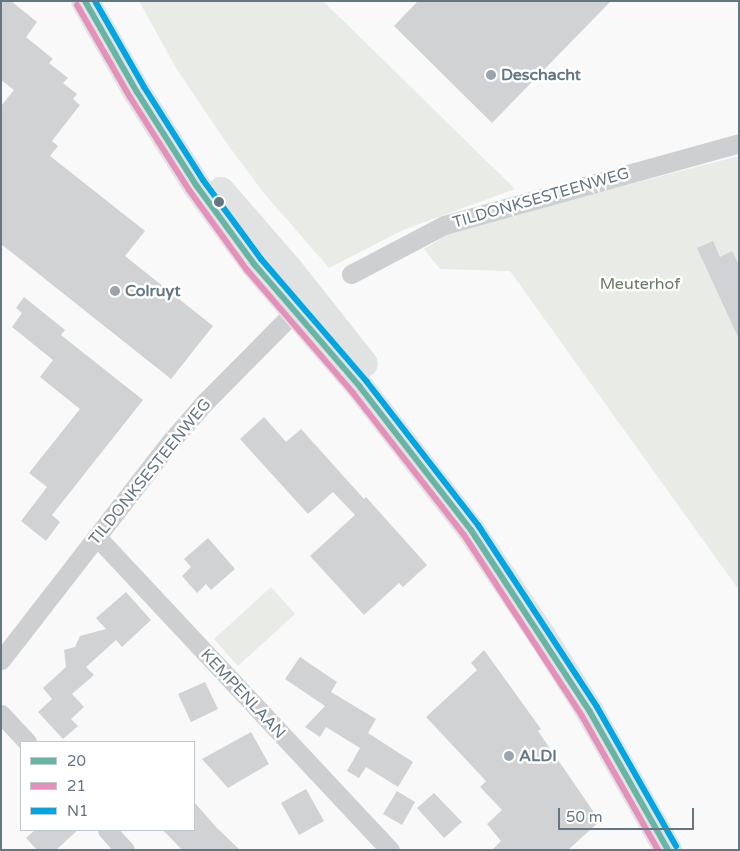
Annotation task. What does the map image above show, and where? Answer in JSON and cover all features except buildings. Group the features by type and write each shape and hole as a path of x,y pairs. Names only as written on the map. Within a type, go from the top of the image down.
{"main road":[{"path":"85,1 133,85 196,185 254,264 302,302 393,402 520,577 582,672 639,769 682,850"},
{"path":"100,1 142,76 196,159 302,302 360,387 471,530 590,712 668,850"}],"street":[{"name":"TILDONKSESTEENWEG","path":"351,274 444,225 739,143"},
{"name":"TILDONKSESTEENWEG","path":"1,660 171,441 204,403 302,302"},
{"name":"KEMPENLAAN","path":"97,537 390,850"},
{"path":"1,714 26,741"},
{"path":"108,831 125,850"}],"green space":[{"path":"139,1 323,1 515,189 403,230 329,268 263,192 228,145 176,68"},
{"name":"Meuterhof","path":"739,156 739,590 510,271 440,269 424,249 457,229"},
{"path":"271,587 295,614 238,666 214,639"}],"transit line":[{"name":"20","path":"85,1 137,92 196,185 254,264 360,387 471,530 590,712 668,850"},
{"name":"N1","path":"95,1 144,87 203,180 261,259 367,382 478,525 597,707 676,846"},
{"name":"21","path":"77,5 130,97 189,190 247,270 353,393 464,535 582,716 658,850"}],"place":[{"name":"Deschacht","path":"491,75"},
{"name":"Colruyt","path":"115,291"},
{"name":"ALDI","path":"509,756"}]}
